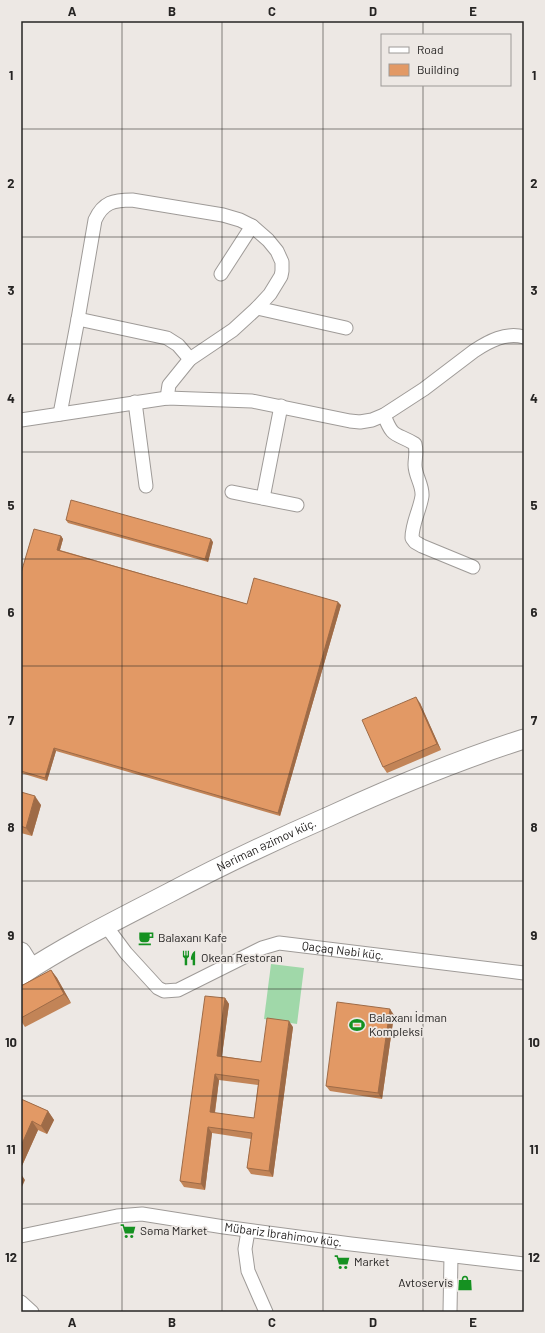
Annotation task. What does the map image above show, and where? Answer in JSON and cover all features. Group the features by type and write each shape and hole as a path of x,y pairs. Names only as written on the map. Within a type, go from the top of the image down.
{"main road":[{"name":"Nəriman Əzimov küç.","path":"26,972 106,926 220,866 270,842 371,797 442,768 524,739"},
{"path":"21,952 26,972"}],"street":[{"path":"60,414 95,220 105,205 118,200 132,200 223,215 240,220 252,226 268,240 277,251 282,262 281,276 270,294 258,308 233,330 190,359 169,385 167,398"},
{"path":"221,274 252,226"},
{"path":"258,308 346,328"},
{"path":"78,319 167,338 178,345 190,359"},
{"path":"21,420 167,398 252,401 350,421 372,420 384,416 485,344 510,335 524,337"},
{"path":"135,402 146,486"},
{"path":"263,498 281,406"},
{"path":"384,416 389,429 394,435 415,444 417,449 415,466 422,495 412,529 412,538 415,542 422,546 473,567"},
{"path":"232,492 297,505"},
{"name":"Qaçaq Nəbi küç.","path":"106,926 126,953 152,982 158,988 164,990 178,990 262,948 279,943 524,973"},
{"name":"Mübariz İbrahimov küç.","path":"21,1236 134,1214 153,1215 248,1231 524,1264"},
{"path":"248,1231 245,1249 247,1266 266,1312"},
{"path":"450,1312 451,1256"},
{"path":"21,1302 32,1312"}],"green space":[{"path":"271,964 304,968 297,1024 264,1019"}],"building":[{"path":"71,500 211,539 205,559 66,520"},
{"path":"34,529 61,536 57,550 247,604 254,578 338,602 278,813 54,748 45,778 21,771 21,573"},
{"path":"416,697 437,744 383,767 362,720"},
{"path":"21,792 35,796 26,828 21,826"},
{"path":"51,970 64,994 21,1018 21,986"},
{"path":"205,996 225,998 217,1056 261,1062 267,1018 289,1021 269,1171 247,1168 252,1133 208,1127 201,1184 180,1181","holes":["215,1074 259,1080 254,1118 210,1112"]},
{"path":"337,1002 390,1009 378,1093 326,1086"},
{"path":"21,1099 48,1111 41,1126 32,1121 21,1146"}],"place":[{"name":"Balaxanı Kafe","path":"146,938"},
{"name":"Okean Restoran","path":"189,958"},
{"name":"Balaxanı İdman Kompleksi","path":"357,1025"},
{"name":"Səma Market","path":"128,1231"},
{"name":"Market","path":"342,1262"},
{"name":"Avtoservis","path":"465,1283"}]}
